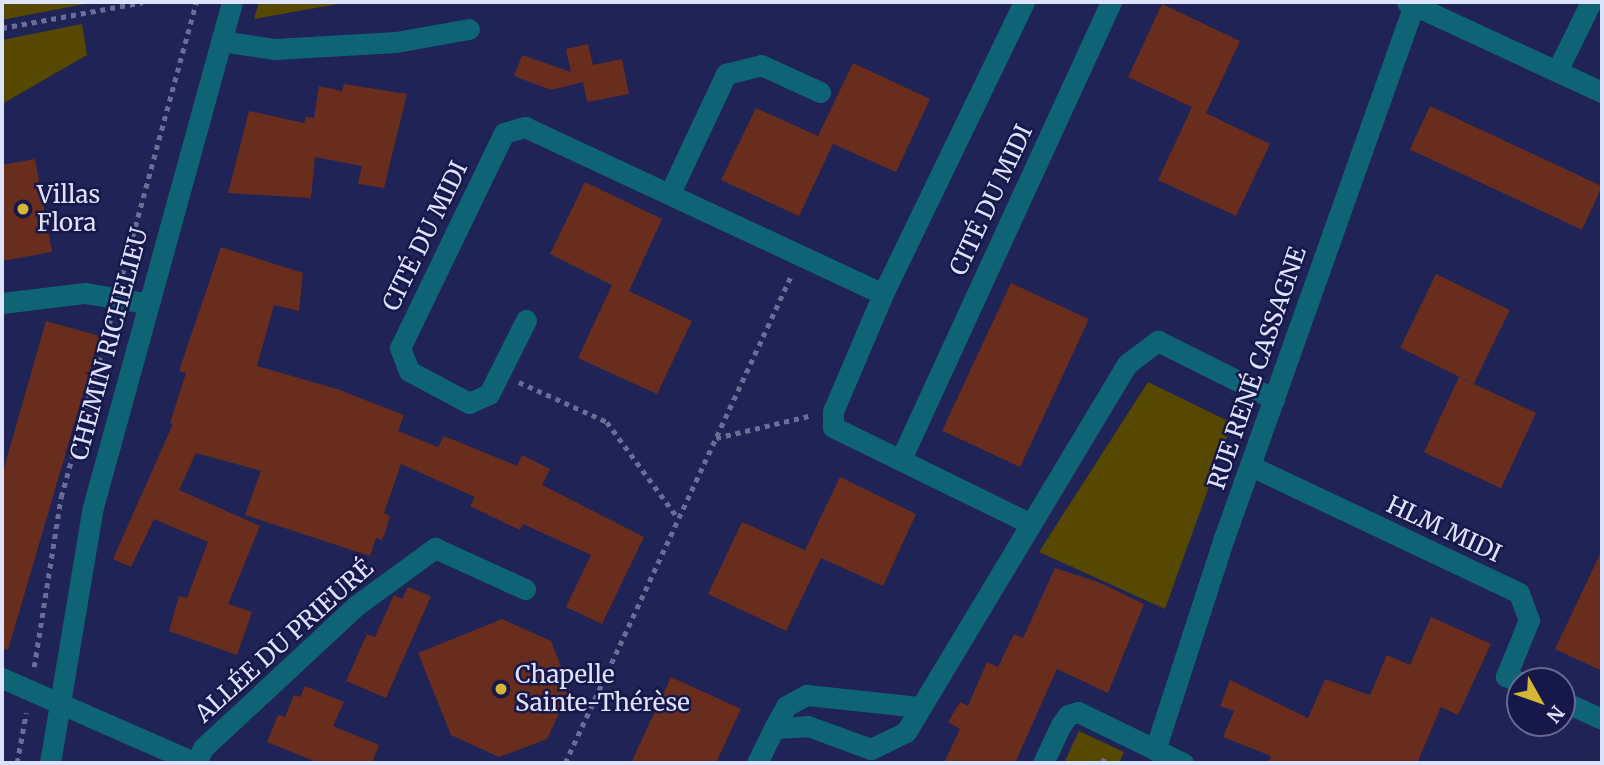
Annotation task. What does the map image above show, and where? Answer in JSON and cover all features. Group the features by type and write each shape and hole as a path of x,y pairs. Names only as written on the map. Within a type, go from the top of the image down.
{"street":[{"name":"CHEMIN RICHELIEU","path":"50,763 93,507 146,303 232,2"},
{"path":"1024,2 883,294 833,411 833,427 1031,524"},
{"name":"CITÉ DU MIDI","path":"901,459 1111,2"},
{"path":"1557,71 1591,2"},
{"path":"1410,3 1602,92"},
{"name":"RUE RENÉ CASSAGNE","path":"1155,750 1224,538 1253,467 1410,3"},
{"path":"221,41 275,49 396,42 469,29"},
{"path":"670,193 726,74 761,65 820,92"},
{"name":"CITÉ DU MIDI","path":"526,320 489,394 469,403 409,371 400,348 504,133 524,127 883,294"},
{"path":"2,303 85,293 117,295 146,303"},
{"path":"774,728 808,726 871,749 906,732 1126,364 1158,341 1274,399"},
{"name":"HLM MIDI","path":"1253,467 1519,593 1529,620 1510,667"},
{"name":"ALLÉE DU PRIEURÉ","path":"196,763 203,748 357,605 435,548 525,589"},
{"path":"2,678 58,705 196,763"},
{"path":"757,763 786,706 807,695 920,707"},
{"path":"1576,707 1602,719"},
{"path":"1043,763 1068,715 1078,712 1183,763"}],"path":[{"path":"2,28 143,2"},
{"path":"16,763 61,498 196,2"},
{"path":"565,763 800,255"},
{"path":"499,373 607,422 678,518"},
{"path":"716,438 833,411"}],"shaded area":[{"path":"2,2 95,2 2,20"},
{"path":"259,2 349,2 254,19"},
{"path":"82,24 87,55 2,104 2,40"},
{"path":"1148,382 1232,423 1165,609 1039,552"},
{"path":"1079,731 1124,752 1119,763 1064,763"}],"building":[{"path":"1162,4 1240,41 1206,113 1270,144 1236,216 1158,180 1192,107 1128,77"},
{"path":"588,44 593,65 622,59 629,94 587,102 583,82 551,90 514,76 522,55 571,72 566,49"},
{"path":"853,63 930,99 896,172 833,144 799,216 721,180 756,108 818,136"},
{"path":"344,84 407,94 384,188 358,184 362,166 315,157 311,198 228,193 249,111 304,123 306,117 314,118 319,86 342,91"},
{"path":"1430,106 1602,186 1582,230 1410,150"},
{"name":"Villas Flora","path":"35,159 52,252 2,261 2,165"},
{"path":"585,182 662,219 629,291 692,321 657,394 578,358 612,285 550,254"},
{"path":"221,247 303,273 299,311 274,305 257,366 337,389 404,415 398,431 438,447 444,436 517,466 522,455 550,469 542,485 644,537 602,624 566,607 591,555 523,524 520,530 507,524 470,506 475,497 401,464 384,513 390,516 386,530 382,540 376,538 370,556 245,515 261,471 196,453 179,490 260,526 228,604 252,612 237,655 169,631 179,596 187,598 208,542 154,519 131,567 113,559 173,424 170,423 186,373 179,371"},
{"path":"1436,274 1510,310 1474,384 1400,348"},
{"path":"1011,283 1089,319 1020,467 942,431"},
{"path":"46,321 100,336 8,650 2,649 2,475"},
{"path":"1459,377 1536,413 1501,488 1424,452"},
{"path":"840,477 916,514 883,586 821,558 786,631 708,594 742,522 805,550"},
{"path":"1602,550 1602,671 1555,649"},
{"path":"1055,568 1098,582 1144,604 1108,693 1057,669 1015,763 944,763 960,729 948,722 960,702 968,706 987,662 998,667 1014,634 1023,638"},
{"path":"408,587 431,596 386,698 346,681 367,634 375,637 394,595 402,599"},
{"path":"1431,617 1491,644 1458,715 1441,707 1417,763 1268,763 1271,756 1223,737 1234,711 1220,706 1230,680 1308,718 1325,679 1370,695 1387,655 1410,665"},
{"name":"Chapelle Sainte-Thérèse","path":"502,619 551,641 570,690 547,739 499,757 451,735 418,653"},
{"path":"671,677 741,709 716,763 631,763"},
{"path":"305,686 344,702 333,726 379,745 372,763 319,763 267,742 278,715 285,717 294,695 300,697"}],"place":[{"name":"Villas Flora","path":"23,209"},
{"name":"Chapelle Sainte-Thérèse","path":"501,689"}]}
